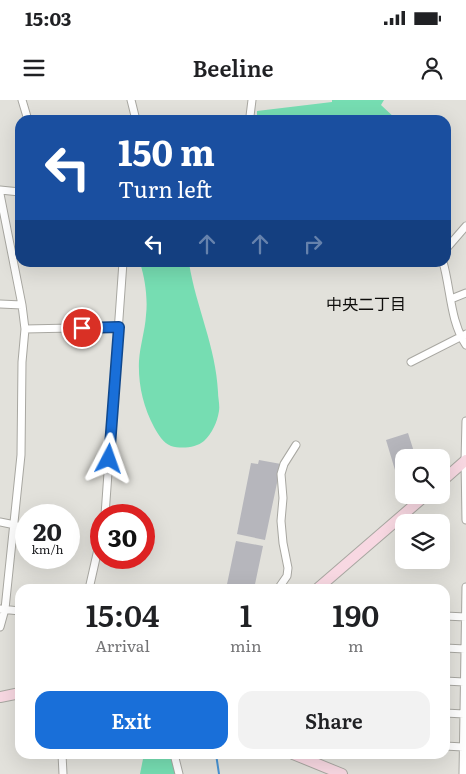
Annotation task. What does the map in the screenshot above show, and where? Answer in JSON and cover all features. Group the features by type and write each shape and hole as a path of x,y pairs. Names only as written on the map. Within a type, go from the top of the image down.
{"main road":[{"path":"450,474 465,460"},
{"path":"323,584 416,504"},
{"path":"0,697 15,694"},
{"path":"305,759 342,774"}],"street":[{"path":"22,100 26,115"},
{"path":"131,100 135,115"},
{"path":"250,115 252,100"},
{"path":"0,190 15,192"},
{"path":"0,194 3,219 22,304 25,329 22,362 21,455 17,504"},
{"path":"451,243 466,226"},
{"path":"106,504 123,267"},
{"path":"444,267 453,314 466,345"},
{"path":"450,299 466,293"},
{"path":"0,304 22,304"},
{"path":"25,329 119,327"},
{"path":"411,362 463,335"},
{"path":"466,421 466,520"},
{"path":"281,584 287,576 288,568 281,521 283,498 281,474 284,464 296,445"},
{"path":"0,522 15,525 0,627"},
{"path":"90,584 94,569"},
{"path":"463,774 466,587"},
{"path":"450,616 466,617"},
{"path":"450,648 465,649"},
{"path":"450,681 464,682"},
{"path":"450,713 464,714"},
{"path":"450,746 463,747"},
{"path":"62,759 63,774"},
{"path":"175,759 179,774"}],"green space":[{"path":"332,100 384,100 381,105 392,115 257,115 257,111 332,102"},
{"path":"141,267 190,267 214,359 219,406 214,428 204,441 193,446 175,447 166,443 154,427 144,403 139,378 139,361 147,302"},
{"path":"143,759 172,759 177,774 140,774"}],"building":[{"path":"408,433 413,449 395,449 395,470 386,440"},
{"path":"259,460 281,464 265,540 237,534 251,463 258,464"},
{"path":"236,541 263,546 255,584 227,584"}],"waterway":[{"path":"217,759 219,774"}],"district":[{"name":"中央二丁目","path":"366,304"}],"route":[{"path":"82,328 119,327 109,459"}]}
